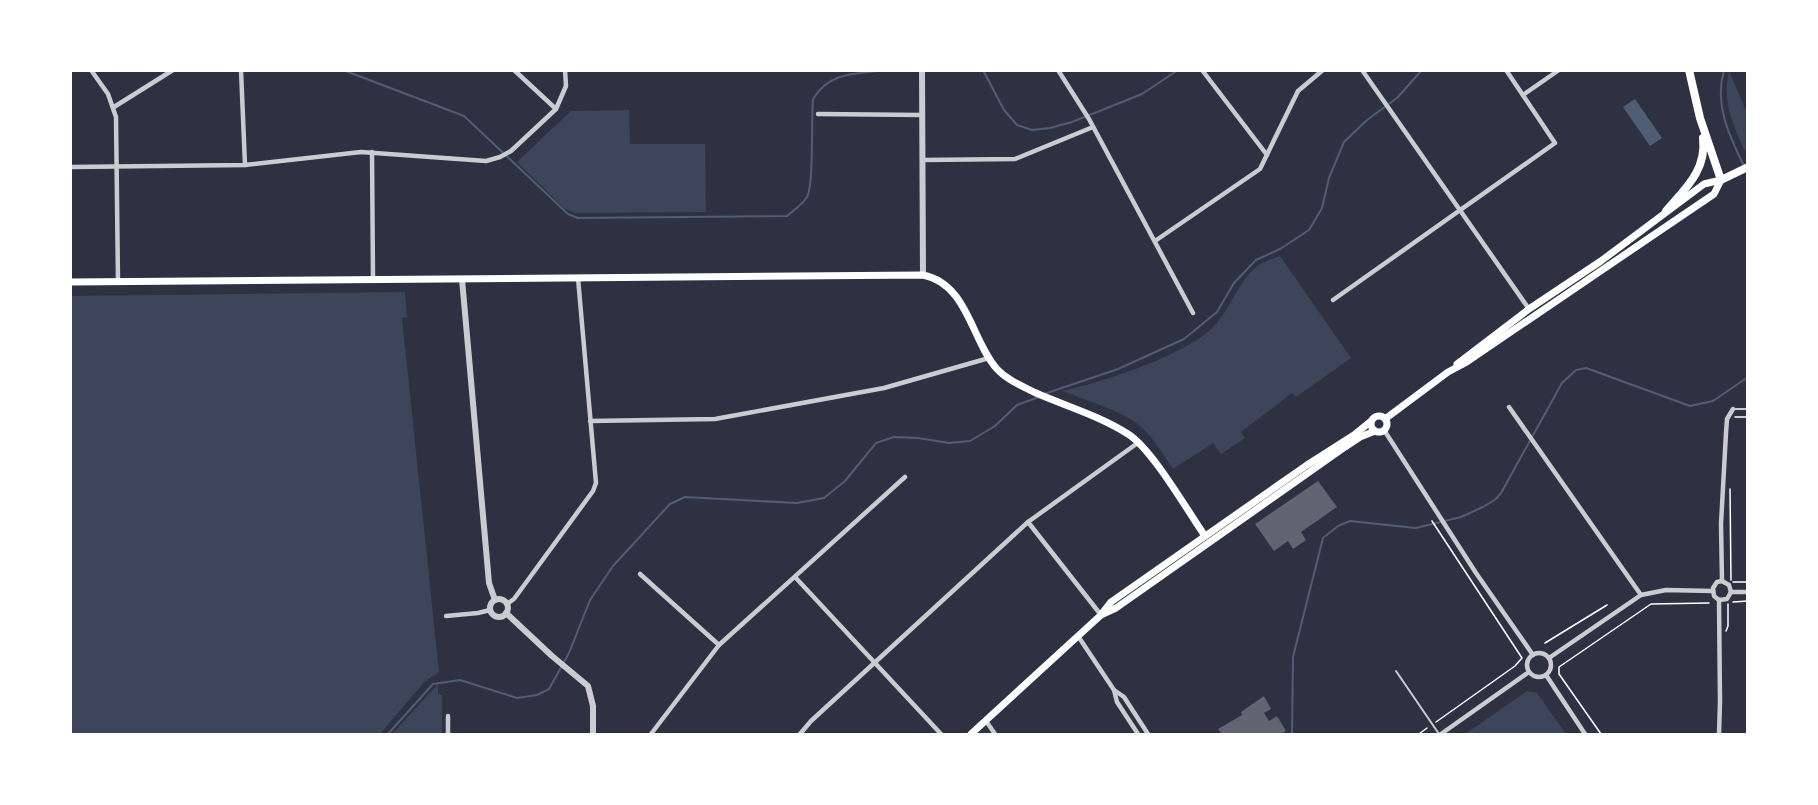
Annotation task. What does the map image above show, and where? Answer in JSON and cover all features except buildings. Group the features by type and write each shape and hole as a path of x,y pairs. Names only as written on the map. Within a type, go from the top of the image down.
{"main road":[{"path":"1666,211 1696,176 1701,162 1704,142 1689,70"},
{"path":"1385,419 1448,372 1714,194 1721,180 1700,118"},
{"path":"1448,372 1529,309 1601,261 1707,182 1721,180 1748,167"},
{"path":"70,282 923,275 939,280 954,294 989,358 1004,376 1110,424 1139,442 1205,536"},
{"path":"1529,309 1536,310 1549,306"},
{"path":"1518,327 1529,309"},
{"path":"971,735 1101,615 1112,602 1307,465 1354,435 1371,422 1373,417 1378,416 1385,419"},
{"path":"1101,615 1116,608 1360,437 1384,430 1387,423 1385,419"},
{"path":"1371,422 1375,431"},
{"path":"1205,536 1215,534 1239,521"},
{"path":"1182,561 1187,554 1202,543 1205,536"}],"street":[{"path":"91,70 114,107 118,282"},
{"path":"114,107 173,70"},
{"path":"241,70 245,165"},
{"path":"514,70 556,109"},
{"path":"70,167 245,165 372,152 486,161 512,151 556,109 566,86 566,70"},
{"path":"922,70 923,275"},
{"path":"1058,70 1094,127 1193,313"},
{"path":"1202,70 1266,155"},
{"path":"1155,241 1260,169 1298,90 1323,70"},
{"path":"1362,70 1529,309"},
{"path":"1333,300 1555,143 1506,70"},
{"path":"1523,95 1559,70"},
{"path":"818,114 922,115"},
{"path":"923,160 1015,159 1094,127"},
{"path":"372,152 373,279"},
{"path":"506,613 507,604 514,599 593,491 596,483 578,278"},
{"path":"462,279 489,584 495,600"},
{"path":"590,421 715,419 884,388 989,358"},
{"path":"1509,407 1641,594"},
{"path":"1722,581 1721,524 1726,433 1727,419 1733,409"},
{"path":"1384,430 1533,655"},
{"path":"800,735 811,721 1028,522 1139,442"},
{"path":"651,735 719,645 905,477"},
{"path":"1028,522 1101,615"},
{"path":"640,574 719,645"},
{"path":"795,577 940,735"},
{"path":"1722,581 1729,585 1731,592 1727,599 1719,600 1712,591 1715,584 1722,581"},
{"path":"1549,658 1641,594 1666,590 1712,591"},
{"path":"1731,592 1748,592"},
{"path":"495,600 507,604"},
{"path":"495,600 490,610 493,615 498,617 506,613"},
{"path":"1719,600 1719,735"},
{"path":"446,616 478,614 490,610"},
{"path":"506,613 552,656 584,681 592,696 593,735"},
{"path":"1078,636 1114,690 1117,702 1138,735"},
{"path":"1542,653 1549,658 1552,666 1546,675 1537,677 1529,672 1528,663 1533,655 1542,653"},
{"path":"1440,735 1529,672"},
{"path":"1546,675 1585,735"},
{"path":"1114,690 1124,697 1148,735"},
{"path":"448,716 448,735"},
{"path":"986,721 995,735"}],"lane":[{"path":"1733,409 1748,409"},
{"path":"1396,671 1440,735"}],"path":[{"path":"1733,418 1746,417"},
{"path":"1730,480 1731,582 1748,582"},
{"path":"1419,735 1519,663 1521,655 1432,521"},
{"path":"1728,602 1748,602"},
{"path":"1601,735 1559,675 1559,667 1651,604 1710,603"},
{"path":"1545,643 1607,605"}],"shaded area":[{"path":"1729,71 1747,113 1747,149 1744,150 1732,120 1728,102"},
{"path":"1635,99 1662,138 1650,146 1623,107"},
{"path":"629,110 630,144 705,144 706,212 575,213 564,208 517,162 571,111"},
{"path":"1280,256 1351,358 1296,397 1292,393 1241,432 1245,438 1221,454 1213,443 1173,469 1151,437 1135,422 1109,408 1062,391 1144,366 1186,346 1216,324 1255,268 1263,262"},
{"path":"405,292 407,317 402,318 439,672 424,682 380,734 71,734 71,296"},
{"path":"438,684 438,694 442,695 442,734 392,734"},
{"path":"1527,691 1537,693 1566,734 1465,734"}],"waterway":[{"path":"343,70 464,116 568,214 578,218 787,216 803,202 809,190 813,99 827,83 836,79 886,70"},
{"path":"981,70 1004,110 1017,125 1032,130 1072,122 1142,94 1178,70"},
{"path":"1044,394 1118,369 1184,339 1217,312 1234,283 1256,260 1280,249 1309,230 1322,208 1329,178 1344,142 1367,120 1397,98 1422,70"},
{"path":"1724,70 1721,83 1722,108 1728,131 1744,166"},
{"path":"1292,734 1293,657 1323,538 1338,526 1350,521 1416,528 1461,517 1496,499 1562,383 1576,370 1586,368 1690,406 1713,401 1748,377"},
{"path":"388,734 433,684 460,680 517,698 537,695 549,689 569,653 590,600 613,566 670,504 685,497 797,503 824,498 845,481 876,443 894,437 949,443 970,441 995,426 1017,405 1039,397"}]}
